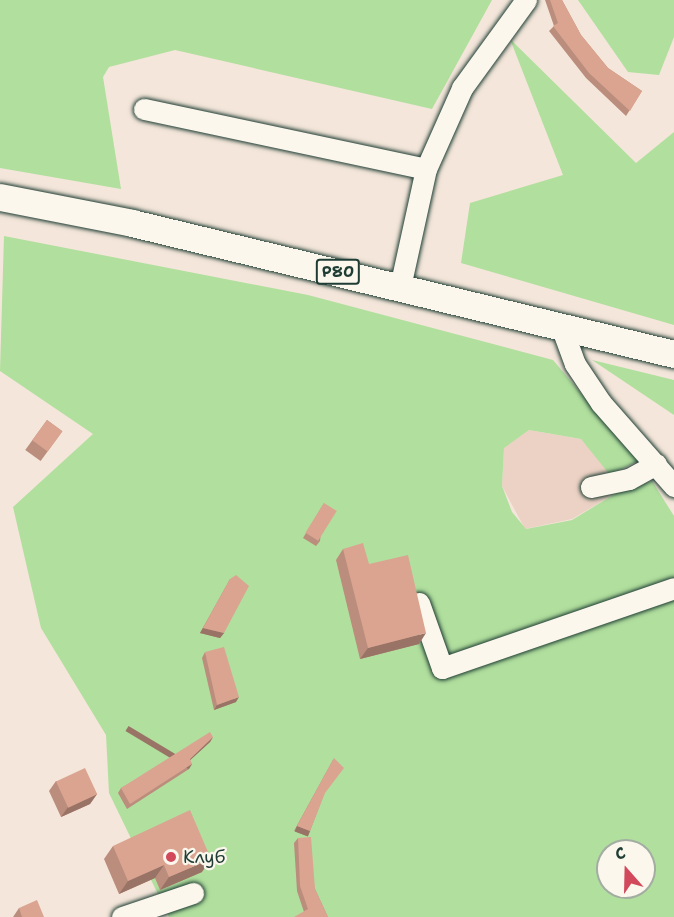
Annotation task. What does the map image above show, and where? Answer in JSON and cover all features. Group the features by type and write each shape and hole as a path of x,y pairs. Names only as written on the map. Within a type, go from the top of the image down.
{"main road":[{"name":"Р80","path":"0,197 400,287 674,354"}],"lane":[{"path":"400,287 426,169 462,88 526,0"},
{"path":"144,109 426,169"},
{"path":"561,326 575,364 601,403 674,486"},
{"path":"591,487 629,479 656,464"},
{"path":"419,603 442,668 674,588"},
{"path":"122,917 193,893"}],"shaded area":[{"path":"529,430 581,439 602,459 618,492 572,519 525,529 502,486 504,447"}],"green space":[{"path":"0,0 492,0 432,109 175,50 109,67 103,77 121,189 0,168"},
{"path":"578,0 674,0 674,37 659,75 628,72"},
{"path":"510,39 636,163 674,132 674,325 461,263 470,203 563,175"},
{"path":"4,236 308,295 553,360 638,461 610,475 581,439 529,430 504,448 502,486 512,512 526,529 572,520 618,492 652,481 674,516 674,917 169,917 109,793 106,735 41,628 13,507 93,434 0,371"},
{"path":"592,360 674,380 674,415"}],"building":[{"path":"550,0 562,0 581,35 608,68 642,91 630,111 589,73 553,26 558,23"},
{"path":"47,420 62,431 48,451 32,440"},
{"path":"324,503 337,511 318,541 305,533"},
{"path":"363,543 369,564 408,555 426,633 368,648 343,549"},
{"path":"236,575 249,586 224,633 203,628 230,579"},
{"path":"224,647 239,697 217,705 205,652"},
{"path":"210,732 213,737 190,759 192,764 130,804 121,788"},
{"path":"334,758 344,768 325,793 310,831 297,826"},
{"path":"85,768 97,794 68,808 56,782"},
{"path":"190,810 211,859 169,877 164,865 128,881 113,846"},
{"path":"311,837 315,889 328,917 294,917 308,909 300,886 298,838"},
{"path":"37,900 44,917 22,917 19,908"}],"place":[{"name":"Клуб","path":"171,857"}]}
